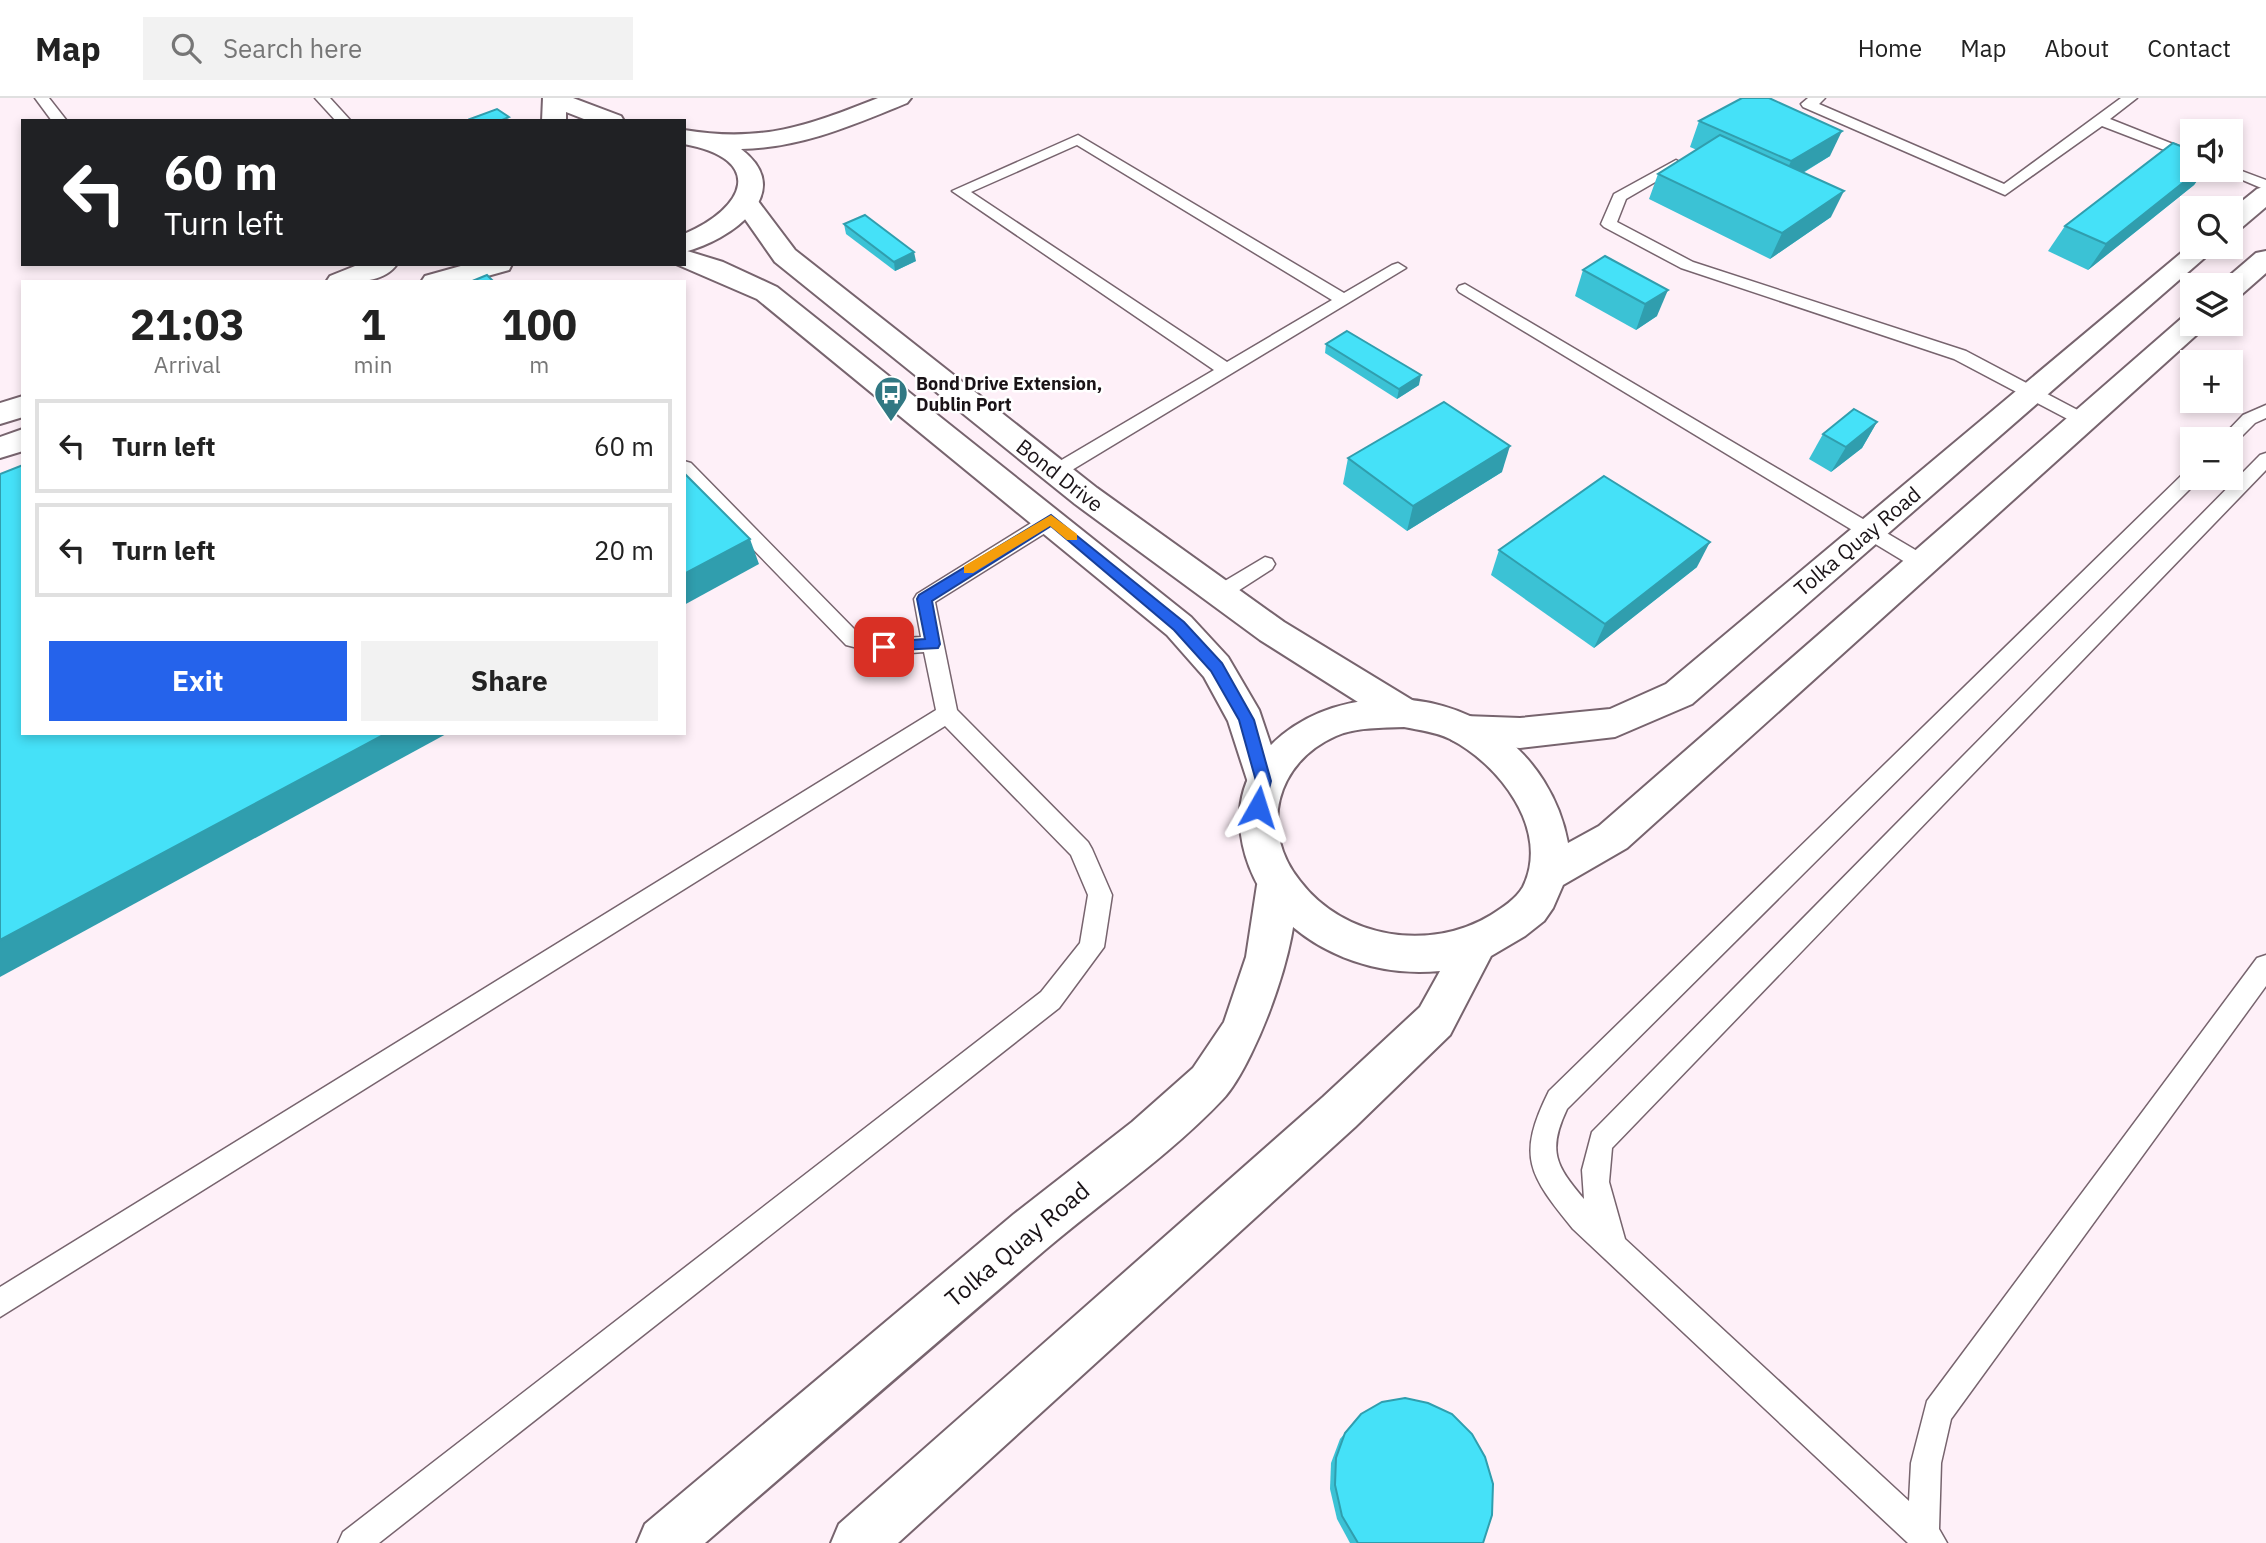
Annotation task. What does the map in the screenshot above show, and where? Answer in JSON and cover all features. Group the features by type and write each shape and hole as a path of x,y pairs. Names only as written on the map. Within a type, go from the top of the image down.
{"street":[{"path":"686,137 711,142 764,141 816,131 899,98"},
{"path":"554,106 604,119"},
{"path":"686,243 727,223 746,202 751,188 751,175 746,164 736,154 711,142"},
{"path":"2243,213 2266,194"},
{"name":"Bond Drive","path":"746,202 785,256 1055,472 1272,631 1404,713"},
{"name":"Bond Drive","path":"686,259 767,293 1179,626 1216,667 1246,720 1264,781"},
{"name":"Tolka Quay Road","path":"1465,730 1520,733 1615,723 1679,694 2190,259"},
{"path":"2243,279 2266,259"},
{"path":"345,280 379,266"},
{"path":"442,280 492,266"},
{"path":"1547,874 1614,836 2180,334"},
{"path":"0,414 21,406"},
{"path":"0,448 21,440"},
{"path":"1404,713 1434,719 1465,730 1497,751 1526,781 1544,816 1549,855 1547,874 1538,897 1513,924 1475,946 1433,955 1387,953 1344,939 1306,916 1277,885 1259,844 1258,807 1264,781 1272,767 1301,738 1334,721 1372,714 1404,713"},
{"name":"Tolka Quay Road","path":"664,1543 1209,1083 1242,1031 1267,957 1277,885"},
{"path":"858,1543 1339,1112 1435,1021 1475,946"}],"lane":[{"path":"322,98 342,119"},
{"path":"1818,98 1808,104 2005,190 2130,98"},
{"path":"46,99 59,119"},
{"path":"2100,120 2180,152"},
{"path":"1226,370 960,191 1078,139 1344,300"},
{"path":"1676,163 1619,197 1609,225 1686,265 1959,355 2083,420"},
{"path":"2243,176 2266,185"},
{"path":"1055,472 1398,268"},
{"path":"1465,289 1922,563"},
{"path":"2241,427 2249,419 2266,411"},
{"path":"1614,1247 1595,1192 1593,1164 1601,1141 2266,459"},
{"path":"686,469 853,640 884,647 933,644"},
{"path":"1927,1539 1583,1219 1552,1182 1539,1149 1546,1123 1558,1100 2180,488"},
{"path":"354,1543 1049,1000 1092,947 1100,895 1080,849 947,714 924,599 1051,520"},
{"path":"1220,593 1265,564"},
{"path":"0,1303 947,714"},
{"path":"1927,1539 1926,1463 1938,1412 2266,965"}],"building":[{"path":"1742,98 1769,98 1842,131 1791,161 1699,121"},
{"path":"497,109 509,117 504,119 470,119"},
{"path":"1720,135 1844,191 1782,233 1658,174"},
{"path":"2173,143 2180,146 2180,182 2184,182 2106,244 2065,226"},
{"path":"865,215 914,252 894,262 844,224"},
{"path":"1605,256 1668,290 1645,304 1583,270"},
{"path":"487,275 492,280 475,280"},
{"path":"1347,331 1421,375 1399,389 1326,344"},
{"path":"1444,402 1510,446 1413,506 1348,458"},
{"path":"1854,409 1877,422 1846,447 1823,434"},
{"path":"21,466 21,735 383,735 0,940 0,474"},
{"path":"686,475 750,539 686,573"},
{"path":"1604,476 1710,542 1605,624 1499,550"},
{"path":"1405,1398 1428,1403 1452,1414 1472,1434 1485,1457 1493,1484 1492,1515 1483,1543 1358,1543 1342,1516 1335,1485 1336,1458 1345,1433 1361,1414 1382,1402"}],"slow traffic":[{"path":"969,570 1051,520 1072,537"}],"place":[{"name":"Bond Drive Extension, Dublin Port","path":"891,423"}],"route":[{"path":"884,647 933,644 924,599 1051,520 1179,626 1216,667 1246,720 1264,781 1258,807"}]}
